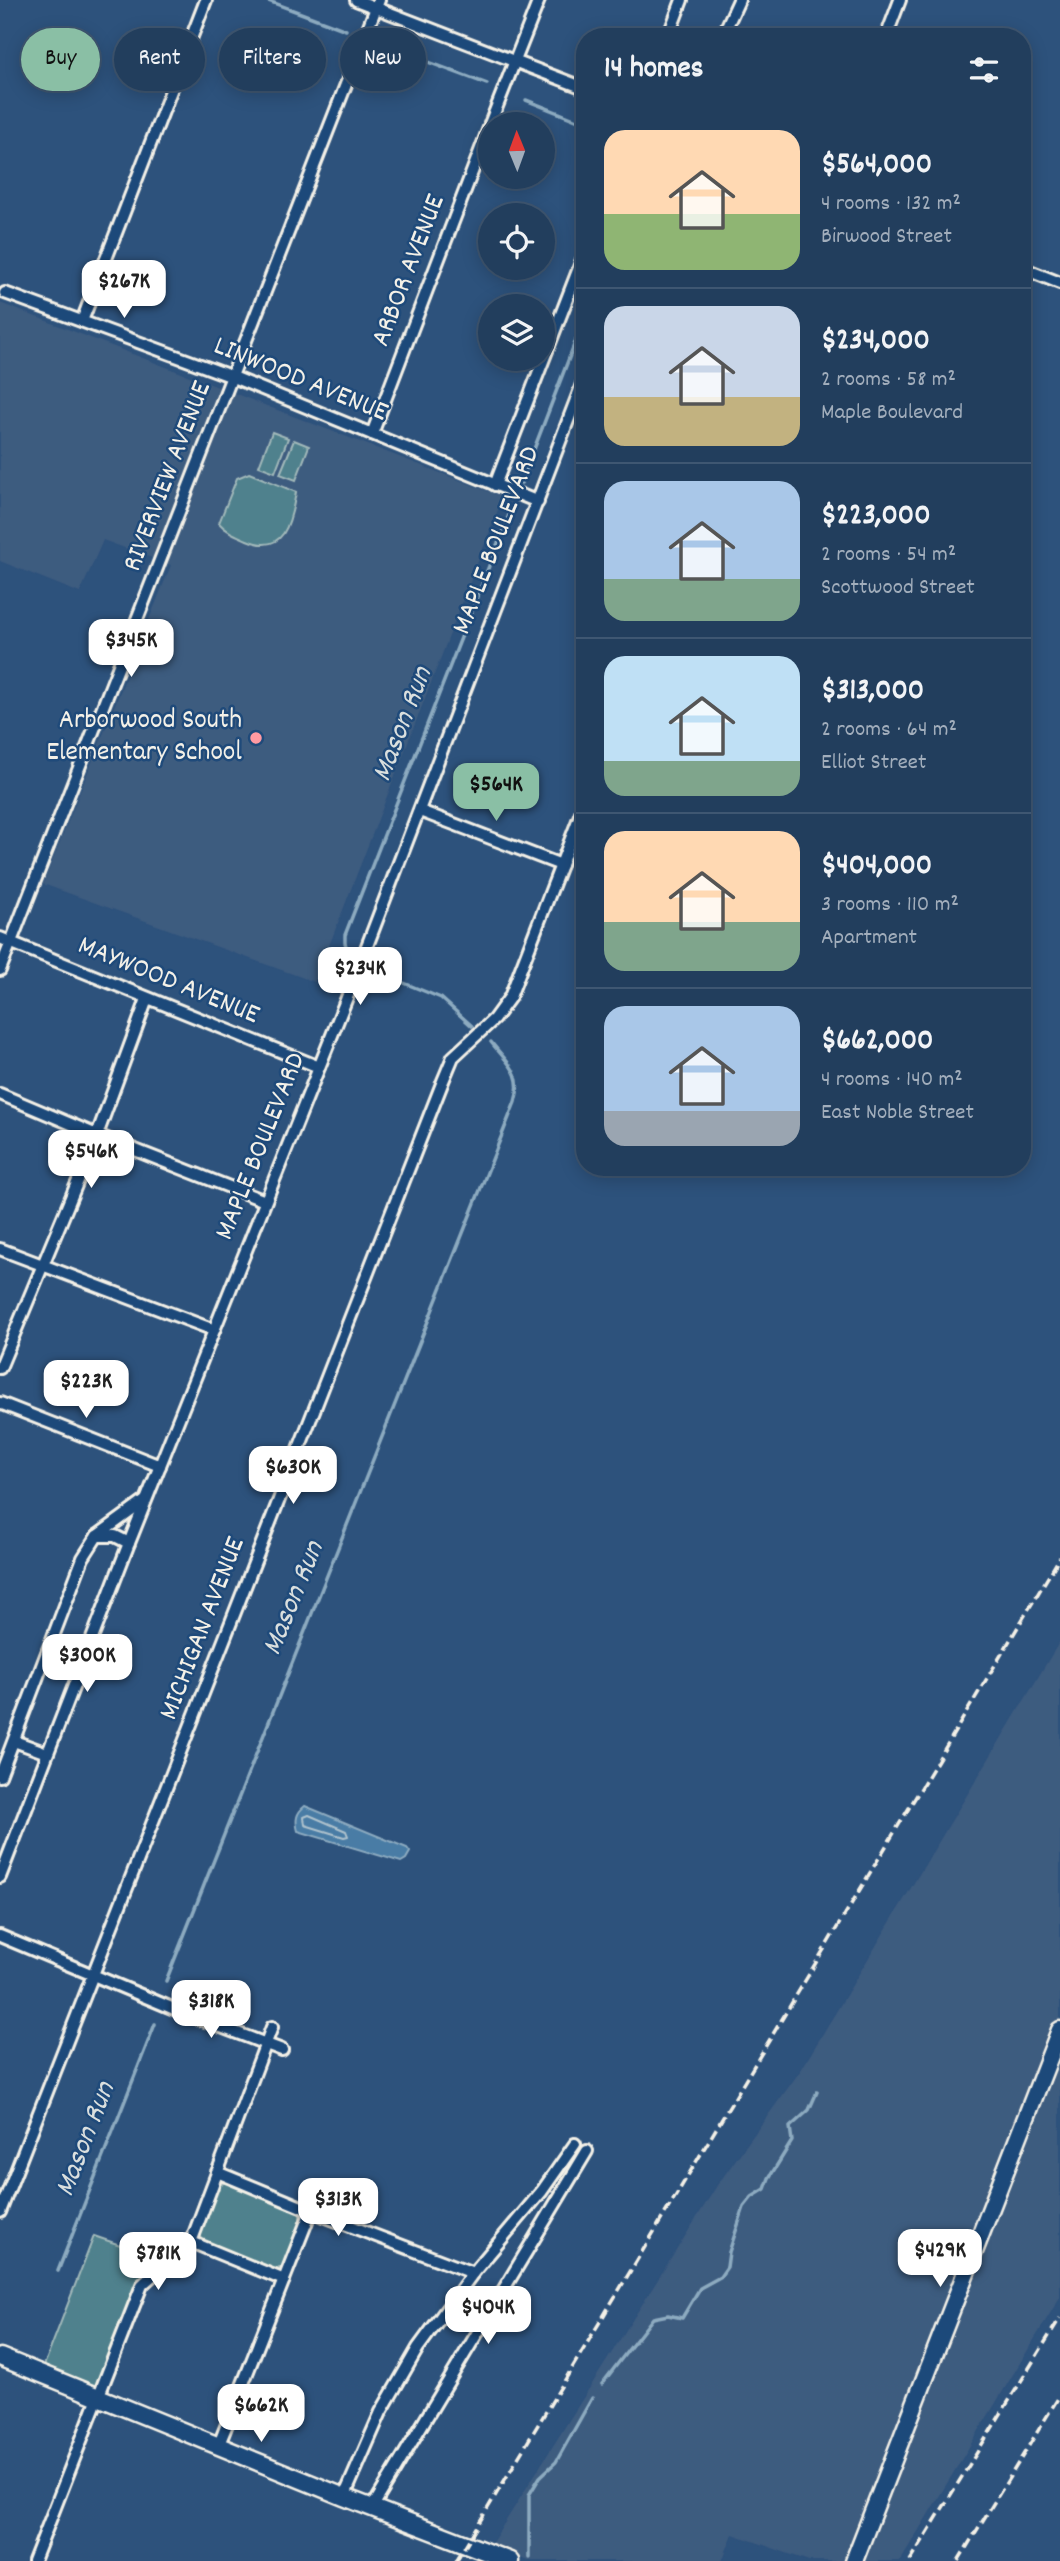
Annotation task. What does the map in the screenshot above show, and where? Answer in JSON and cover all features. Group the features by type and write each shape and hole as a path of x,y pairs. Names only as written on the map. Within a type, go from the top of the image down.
{"main road":[{"path":"854,2561 1060,2030"},
{"path":"0,2357 344,2497 510,2561"}],"street":[{"path":"82,321 206,0"},
{"path":"356,0 377,3 576,85"},
{"name":"ARBOR AVENUE","path":"495,112 539,0"},
{"path":"671,28 682,0"},
{"path":"726,28 738,0"},
{"path":"889,28 900,0"},
{"name":"RIVERVIEW AVENUE","path":"0,970 5,940 233,377 377,3"},
{"name":"ARBOR AVENUE","path":"372,434 478,156"},
{"path":"1031,272 1060,283"},
{"name":"MAPLE BOULEVARD","path":"495,485 576,276"},
{"name":"LINWOOD AVENUE","path":"5,293 233,377 538,502"},
{"name":"MAPLE BOULEVARD","path":"0,1877 129,1543 420,811 576,400"},
{"path":"420,811 561,864"},
{"name":"MICHIGAN AVENUE","path":"0,2212 443,1081 453,1057 494,1019 510,997 576,826"},
{"name":"MAYWOOD AVENUE","path":"5,940 319,1067"},
{"path":"0,1368 97,1135 147,999"},
{"path":"0,1094 265,1201"},
{"path":"0,1250 214,1330"},
{"path":"0,1403 160,1466"},
{"path":"0,1776 83,1558 97,1536 148,1500"},
{"path":"97,1536 115,1536 129,1543"},
{"path":"14,1741 47,1753"},
{"path":"0,1936 282,2050"},
{"path":"34,2561 142,2285 156,2271 177,2258 191,2242 272,2027"},
{"path":"344,2497 381,2412 418,2348 472,2273 521,2217 575,2144"},
{"path":"372,2508 587,2151"},
{"path":"564,2160 577,2167"},
{"path":"217,2172 472,2273"},
{"path":"218,2446 311,2211"},
{"path":"191,2242 284,2280"}],"shaded area":[{"name":"Arborwood South Elementary School","path":"0,303 503,497 315,982 43,884 171,565 103,540 80,593 0,561"},
{"path":"1060,1641 1060,2297 900,2561 809,2561 733,2534 722,2561 528,2561 490,2546 718,2184 801,2070"}],"green space":[{"path":"272,432 288,438 275,472 259,466"},
{"path":"294,440 309,446 296,480 280,474"},
{"path":"249,473 296,492 284,533 270,543 260,544 247,540 228,531 219,523 237,478"},
{"path":"227,2181 296,2208 300,2212 300,2223 285,2264 280,2268 269,2269 204,2243 199,2233 215,2188"},
{"path":"94,2236 167,2261 153,2272 96,2387 87,2389 42,2371"}],"water":[{"path":"305,1806 407,1848 410,1852 401,1862 298,1831 297,1817"}],"waterway":[{"name":"Mason Run","path":"266,0 341,28"},
{"name":"Mason Run","path":"426,61 487,84"},
{"name":"Mason Run","path":"526,100 576,120"},
{"name":"Mason Run","path":"521,483 576,340"},
{"name":"Mason Run","path":"351,959 345,935 512,507"},
{"name":"Mason Run","path":"372,970 441,998 472,1026"},
{"name":"Mason Run","path":"166,1981 515,1102 516,1076 491,1042"},
{"name":"Mason Run","path":"58,2271 155,2024"},
{"path":"602,2384 653,2318 668,2315 682,2318 700,2288 720,2277 727,2267 729,2252 744,2207 752,2197 765,2189 792,2141 790,2127 809,2110 817,2092"},
{"path":"529,2558 529,2495 540,2477 556,2462 592,2398"}],"railway":[{"path":"456,2561 1060,1557"},
{"path":"910,2561 1060,2318"},
{"path":"958,2561 1060,2395"}],"place":[{"name":"Arborwood South Elementary School","path":"256,738"}]}
